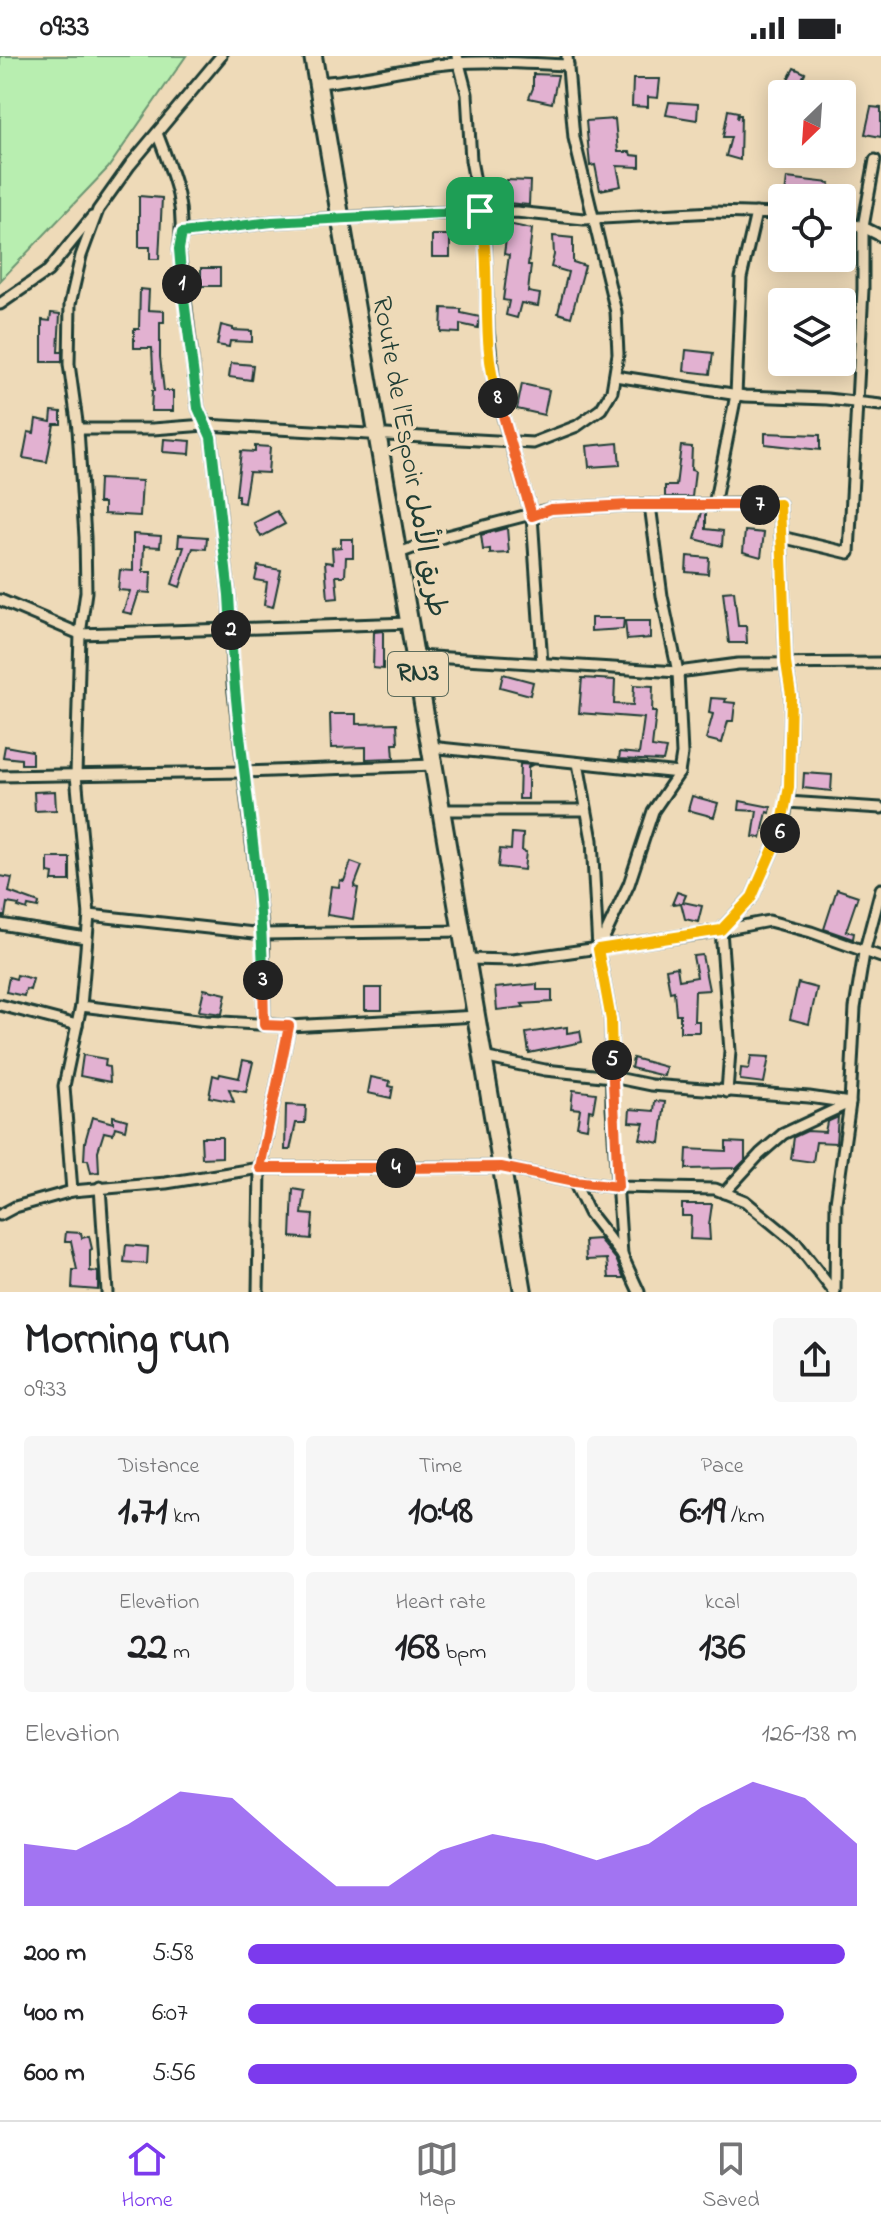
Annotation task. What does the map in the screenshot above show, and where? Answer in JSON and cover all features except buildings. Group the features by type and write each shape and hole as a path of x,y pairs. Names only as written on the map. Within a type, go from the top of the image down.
{"highway":[{"name":"Route de l’Espoir طريق الأمل","path":"313,56 523,1292"}],"street":[{"path":"0,305 48,271 221,56"},
{"path":"458,59 467,94 471,160 485,236 488,329 494,386 532,516 542,664"},
{"path":"78,429 205,425 533,443 577,426 601,409 612,391 615,376 618,354 616,312 574,138 568,61 458,59 348,81 317,83"},
{"path":"157,133 179,191 182,233 179,249 189,354 198,408 211,437 217,486 242,772 263,934 264,1025"},
{"path":"781,537 849,553 858,401 863,227 875,160"},
{"path":"72,1191 64,1086 81,1006 89,915 76,775 86,550 78,429 69,364 70,304 81,256 98,210"},
{"path":"182,233 272,222 480,211 594,218 714,212 768,213"},
{"path":"714,505 736,395 741,278 756,213"},
{"path":"856,225 881,236"},
{"path":"615,376 736,395 858,401 881,405"},
{"path":"399,553 446,536 551,509 780,504 786,663 791,695 787,802 783,826 752,897 721,930 730,1051 727,1092"},
{"path":"598,949 629,884 653,811 679,773 682,754 678,672 662,596 650,505"},
{"path":"0,601 80,634 410,623"},
{"path":"416,656 678,672 738,664 881,663"},
{"path":"430,747 679,773"},
{"path":"578,763 592,840 598,949 611,1020 622,1255"},
{"path":"0,776 434,765"},
{"path":"787,802 881,808"},
{"path":"441,810 586,810"},
{"path":"835,1292 836,1202 850,1103 855,1008 864,953 881,889"},
{"path":"89,915 263,934 462,931"},
{"path":"467,959 513,960 769,921 881,957"},
{"path":"0,924 86,938"},
{"path":"0,1005 77,1025"},
{"path":"81,1006 206,1021 289,1026 478,1016"},
{"path":"258,1292 260,1168 289,1026"},
{"path":"483,1057 545,1070 612,1077 651,1085 850,1103"},
{"path":"724,1193 783,1134 850,1103"},
{"path":"0,1215 15,1207 72,1191 166,1183 260,1168 501,1167 574,1182 618,1187 715,1189 745,1201 796,1243 835,1292"},
{"path":"574,1182 589,1213 622,1255 639,1292"},
{"path":"100,1187 107,1292"}],"green space":[{"path":"0,56 186,56 108,168 0,281"}],"route":[{"path":"480,211 485,236 488,329 494,386 532,516 551,509 630,505 780,504 786,663 791,695 789,787 783,826 752,897 721,930 598,949 611,1020 612,1107 618,1187 574,1182 501,1167 260,1168 289,1026 264,1025 263,934 233,684 229,595 211,437 198,408 189,354 179,249 182,233 272,222 480,211"}]}
